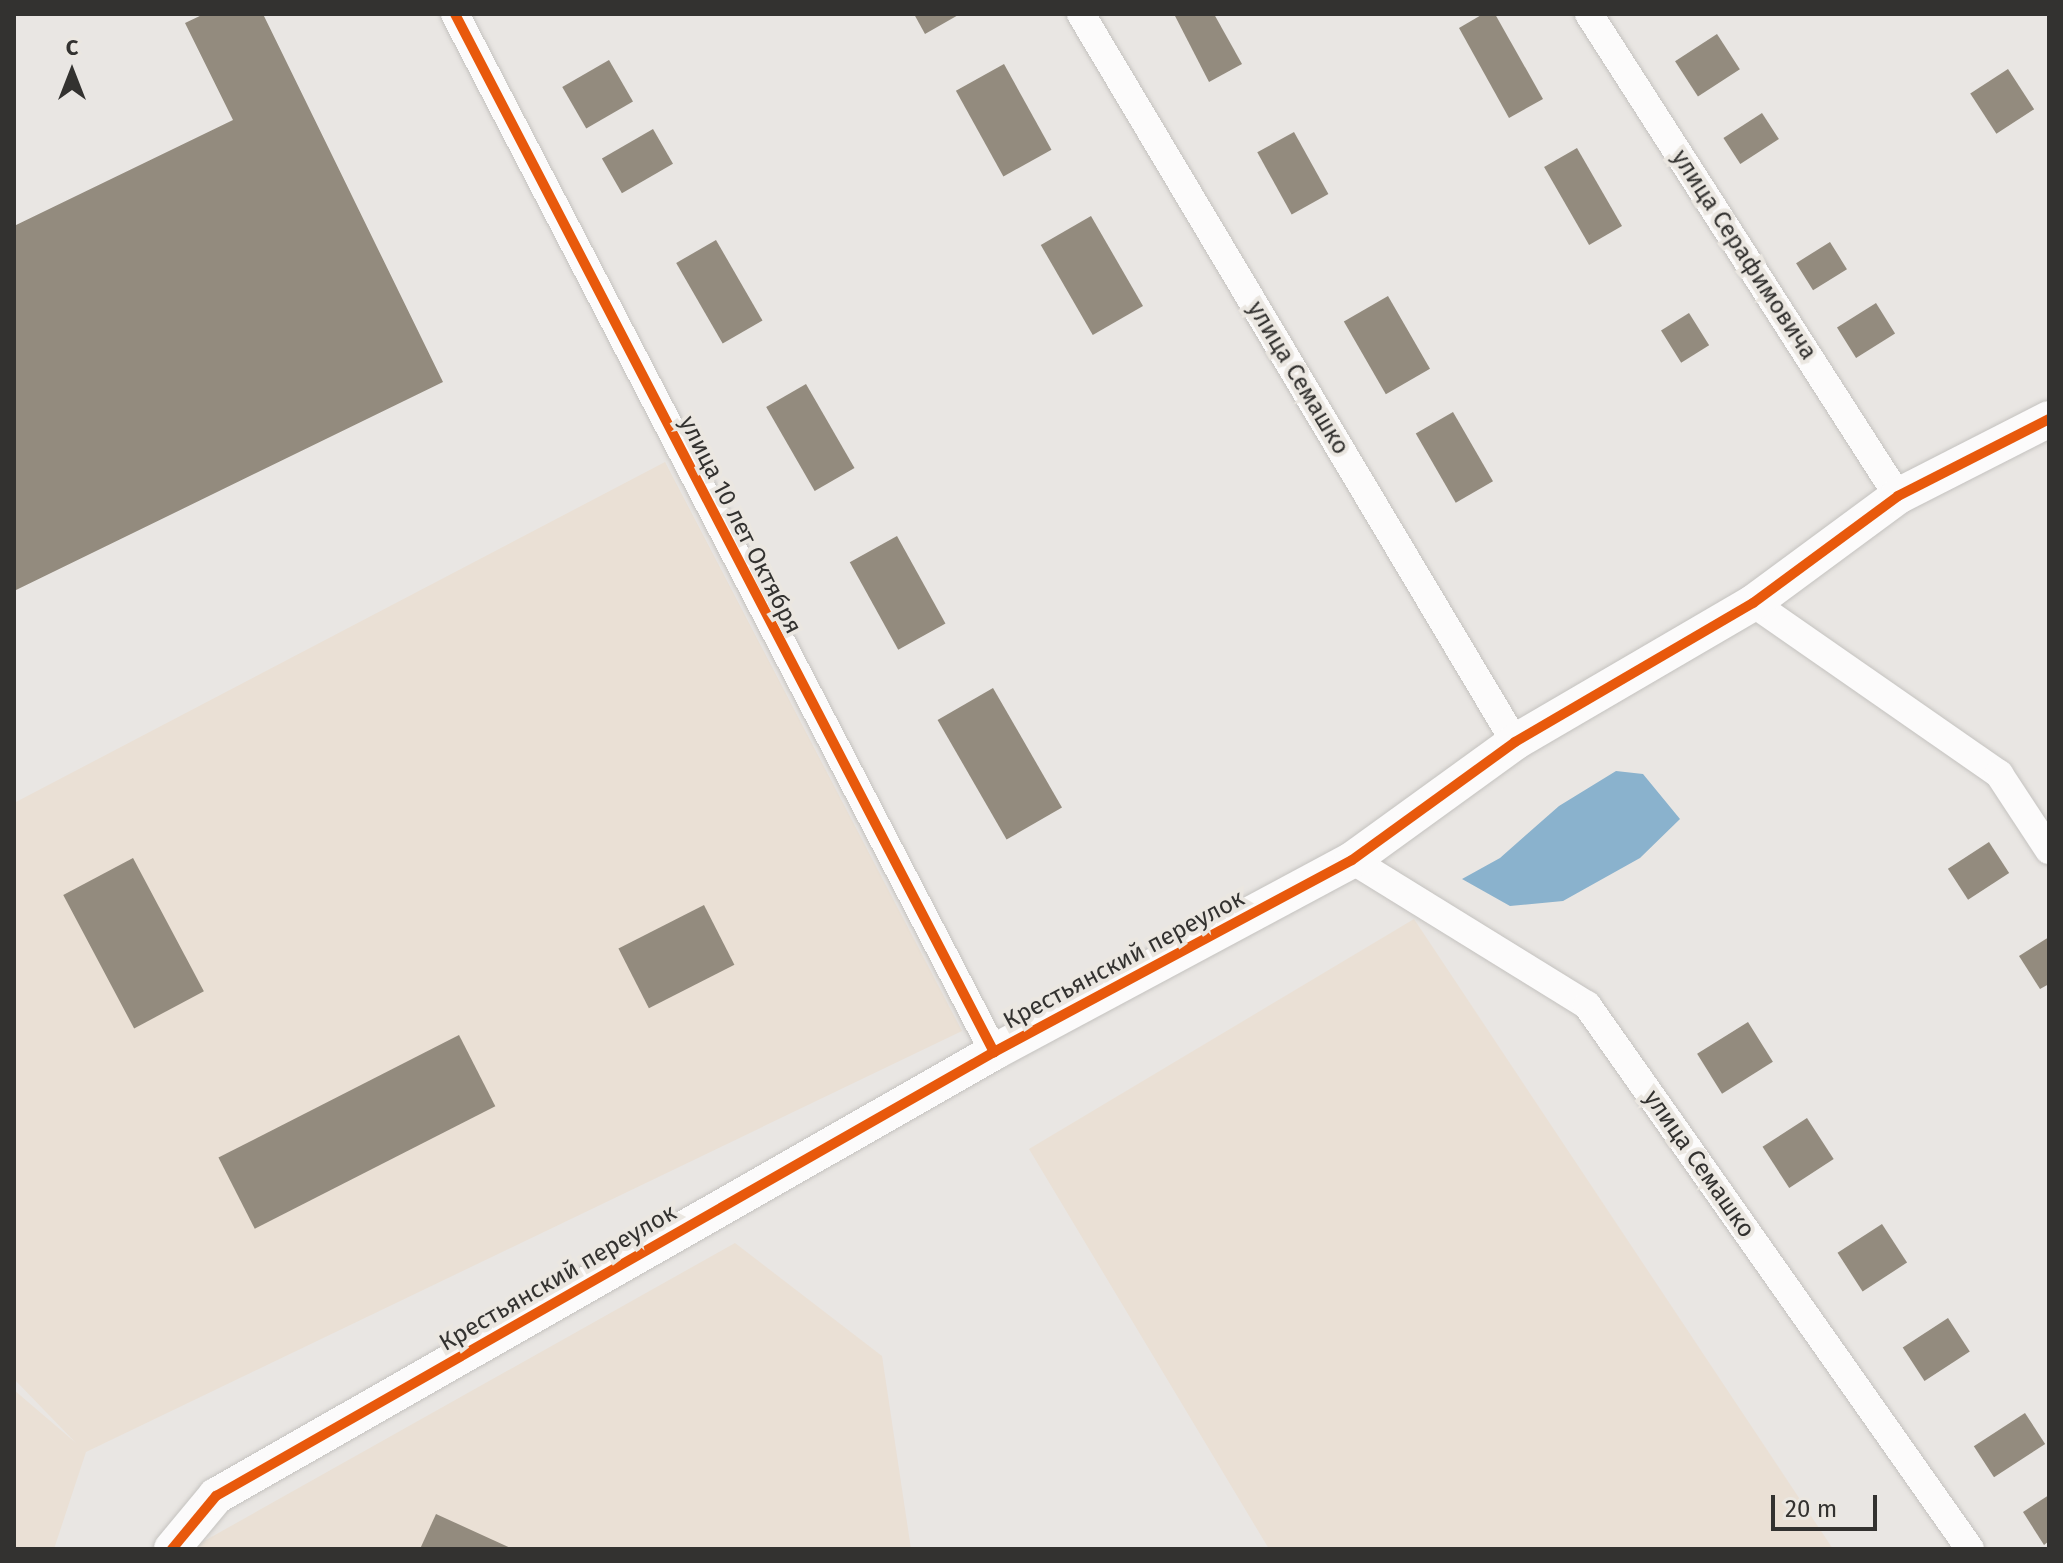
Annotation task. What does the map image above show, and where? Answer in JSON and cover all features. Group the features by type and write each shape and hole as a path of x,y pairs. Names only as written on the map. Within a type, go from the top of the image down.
{"street":[{"name":"улица 10 лет Октября","path":"455,14 994,1052"},
{"name":"улица Семашко","path":"1081,14 1515,742"},
{"name":"улица Серафимовича","path":"1589,14 1898,496"},
{"name":"Крестьянский переулок","path":"172,1549 216,1496 994,1052 1352,860 1515,742 1753,603 1898,496 2049,419"},
{"path":"1753,603 1999,774 2049,850"},
{"name":"улица Семашко","path":"1352,860 1587,1005 1970,1549"}],"shaded area":[{"path":"665,462 962,1031 86,1452 54,1549 14,1549 14,1390 76,1443 14,1379 14,803"},
{"path":"1414,919 1833,1549 1269,1549 1029,1149"},
{"path":"735,1243 882,1356 911,1549 190,1549"}],"water":[{"path":"1616,771 1643,774 1680,819 1640,858 1563,901 1510,906 1462,879 1500,858 1559,806"}],"building":[{"path":"204,14 263,14 443,382 14,591 14,226 233,120 185,23"},
{"path":"914,14 960,14 925,34"},
{"path":"1174,14 1214,14 1242,64 1209,82"},
{"path":"1483,14 1495,14 1543,99 1509,118 1459,28"},
{"path":"1717,34 1740,69 1698,96 1675,61"},
{"path":"609,60 633,102 586,129 562,87"},
{"path":"1004,64 1052,150 1003,176 956,91"},
{"path":"2008,69 2034,109 1996,134 1970,94"},
{"path":"1762,113 1779,139 1740,164 1723,138"},
{"path":"653,129 673,164 622,193 602,158"},
{"path":"1294,132 1328,194 1292,214 1257,152"},
{"path":"1577,148 1622,226 1589,245 1544,167"},
{"path":"1091,216 1143,306 1093,335 1041,245"},
{"path":"716,240 762,321 723,344 676,263"},
{"path":"1830,242 1847,269 1813,290 1796,263"},
{"path":"1388,296 1430,369 1386,394 1344,322"},
{"path":"1876,303 1895,334 1856,358 1837,327"},
{"path":"1689,313 1709,345 1681,363 1661,330"},
{"path":"806,384 854,468 815,491 766,407"},
{"path":"1453,412 1493,481 1456,503 1416,434"},
{"path":"897,536 945,623 898,650 850,562"},
{"path":"993,688 1062,808 1007,840 938,720"},
{"path":"1989,842 2009,873 1968,900 1948,869"},
{"path":"133,858 204,991 134,1028 63,895"},
{"path":"704,905 734,965 649,1008 618,949"},
{"path":"2049,937 2049,984 2040,989 2019,956"},
{"path":"1748,1022 1773,1062 1722,1094 1697,1054"},
{"path":"459,1035 495,1106 255,1229 218,1158"},
{"path":"1807,1118 1834,1159 1789,1188 1763,1147"},
{"path":"1882,1224 1907,1263 1863,1291 1838,1253"},
{"path":"1948,1318 1970,1352 1924,1381 1903,1347"},
{"path":"2025,1413 2045,1444 1994,1477 1974,1446"},
{"path":"2049,1495 2049,1541 2044,1545 2023,1512"},
{"path":"436,1514 513,1549 420,1549"}],"cycle path":[{"path":"455,14 994,1052"},
{"path":"172,1549 216,1496 994,1052 1352,860 1515,742 1753,603 1898,496 2049,419"}]}
